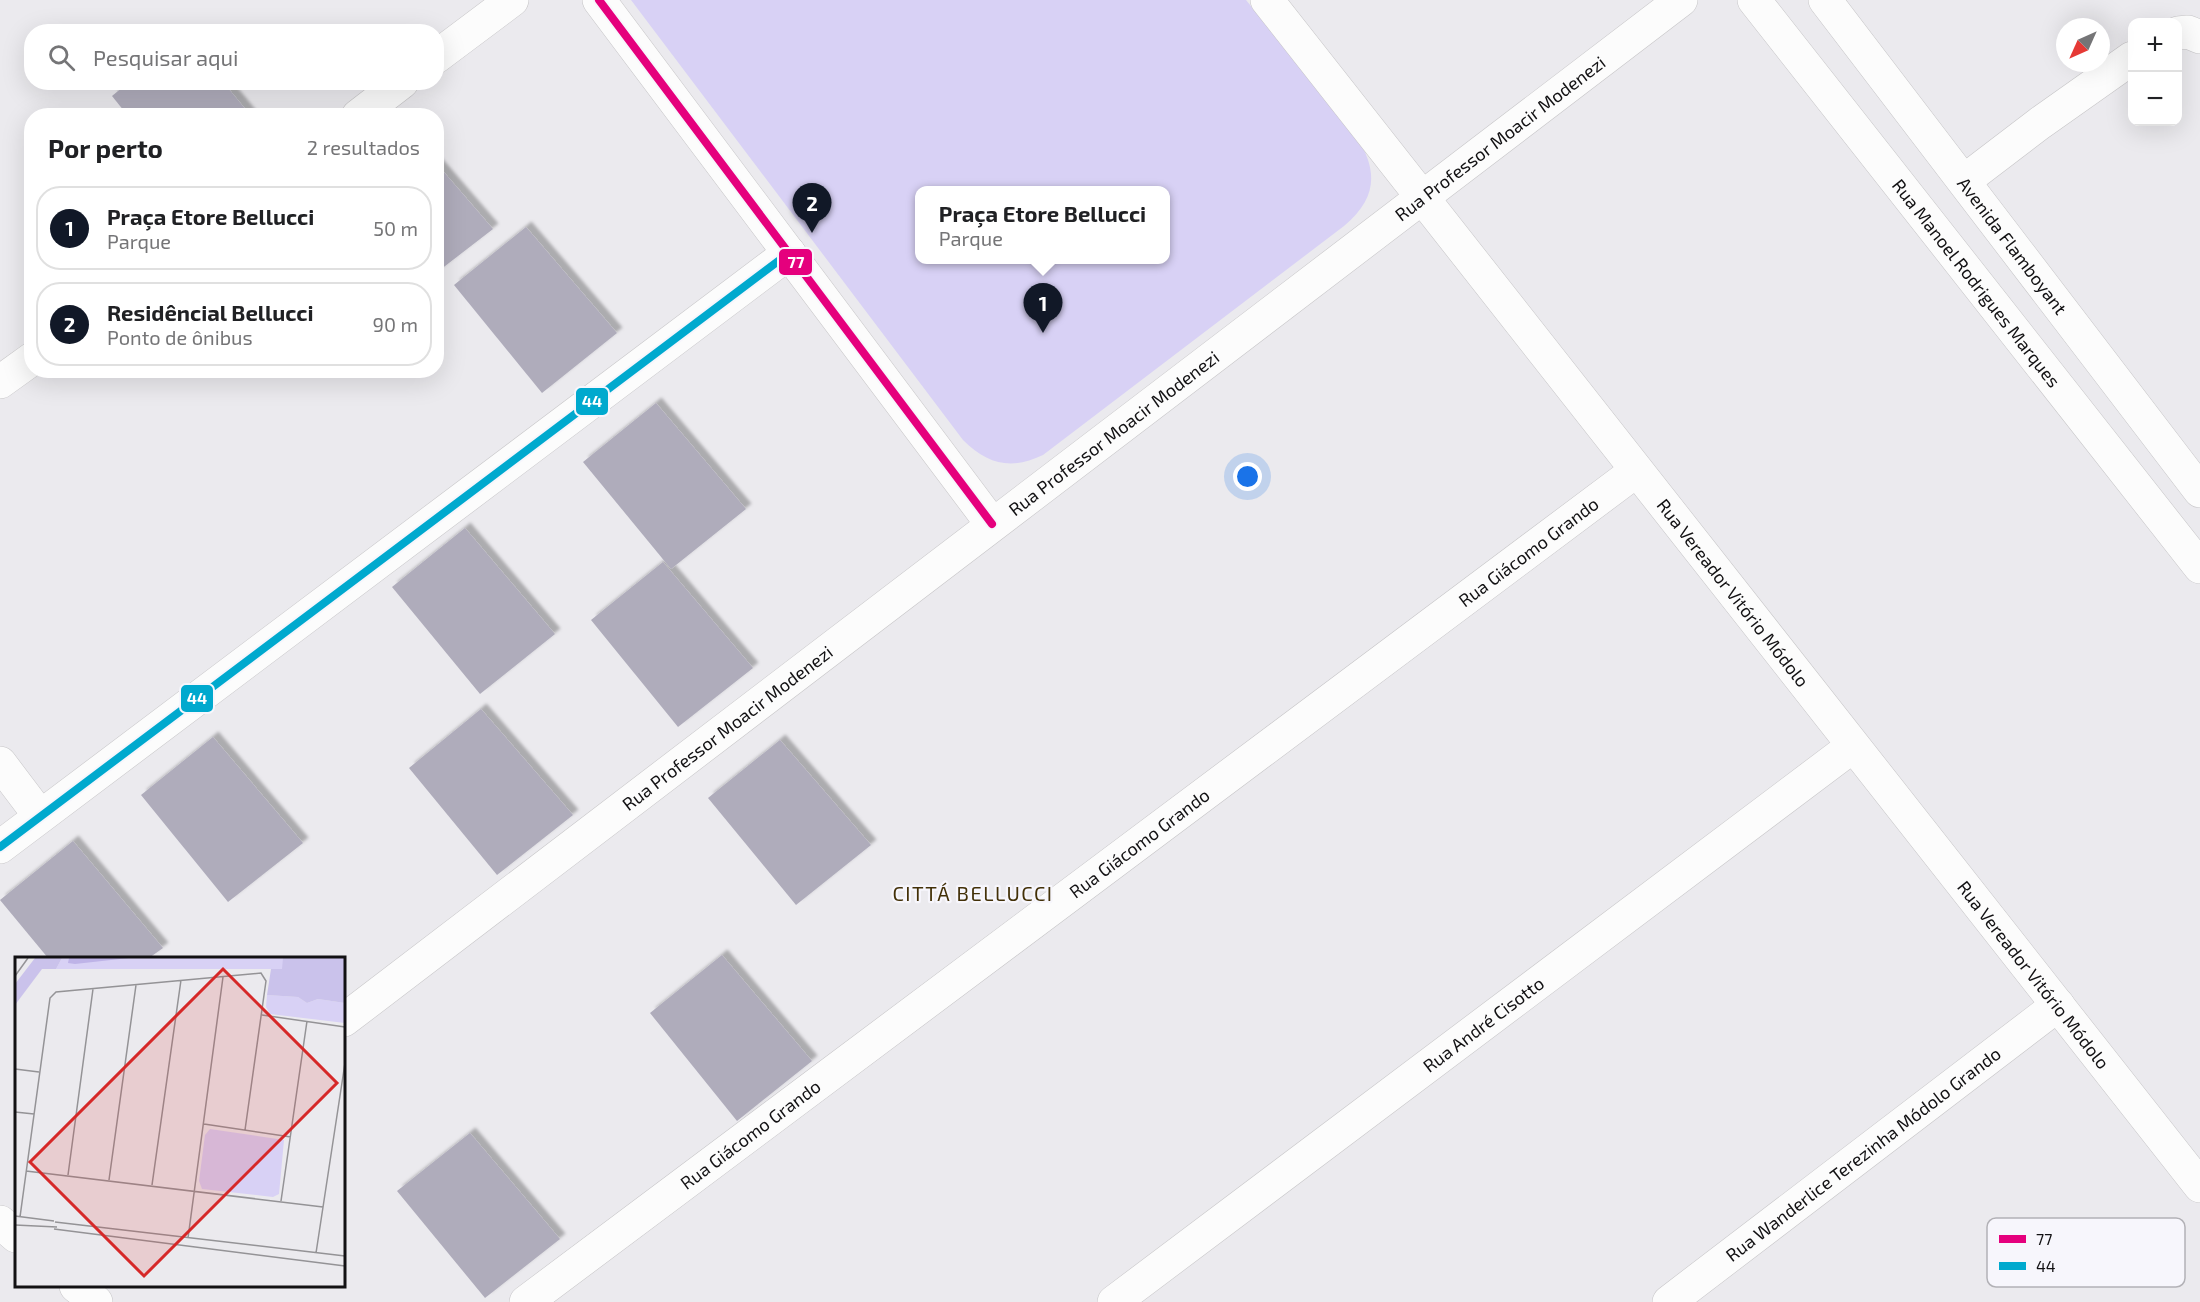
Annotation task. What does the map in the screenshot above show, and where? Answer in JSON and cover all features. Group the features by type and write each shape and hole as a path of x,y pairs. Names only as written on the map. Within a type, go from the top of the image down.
{"street":[{"path":"444,51 512,0"},
{"path":"599,0 992,524"},
{"name":"Rua Vereador Vitório Módolo","path":"1267,0 2200,1186"},
{"name":"Rua Professor Moacir Modenezi","path":"345,1019 1681,0"},
{"name":"Rua Manoel Rodrigues Marques","path":"1754,0 2200,567"},
{"name":"Avenida Flamboyant","path":"1826,0 2200,491"},
{"path":"2182,33 2188,32 2200,37"},
{"path":"1965,181 2040,123 2128,61"},
{"path":"368,108 392,90"},
{"path":"0,847 789,254"},
{"path":"0,382 24,365"},
{"name":"Rua Giácomo Grando","path":"526,1302 1636,471"},
{"name":"Rua André Cisotto","path":"1114,1302 1853,746"},
{"path":"0,764 40,816"},
{"name":"Rua Wanderlice Terezinha Módolo Grando","path":"1669,1302 2058,1005"},
{"path":"0,1222 15,1235"},
{"path":"77,1287 96,1302"}],"shaded area":[{"path":"631,0 1246,0 1357,138 1369,162 1371,185 1363,206 1344,226 1043,455 1032,460 1011,463 991,460 963,440"}],"building":[{"path":"119,90 230,90 244,108 122,108 112,96"},
{"path":"444,172 493,229 444,267"},
{"path":"526,227 617,333 542,393 454,285"},
{"path":"656,403 746,509 671,569 583,462"},
{"path":"465,528 555,634 480,694 392,587"},
{"path":"663,562 753,668 678,727 591,620"},
{"path":"481,709 573,815 497,875 409,768"},
{"path":"213,737 303,843 228,902 141,795"},
{"path":"780,740 871,845 796,905 708,798"},
{"path":"73,841 163,948 150,957 47,957 0,900"},
{"path":"722,955 812,1061 737,1121 650,1013"},
{"path":"470,1133 560,1239 485,1298 397,1191"}],"transit line":[{"name":"77","path":"599,0 992,524"},
{"name":"44","path":"0,847 789,253"}],"place":[{"name":"Residêncial Bellucci","path":"812,233"},
{"name":"Praça Etore Bellucci","path":"1043,333"}],"district":[{"name":"CITTÁ BELLUCCI","path":"973,893"}]}
